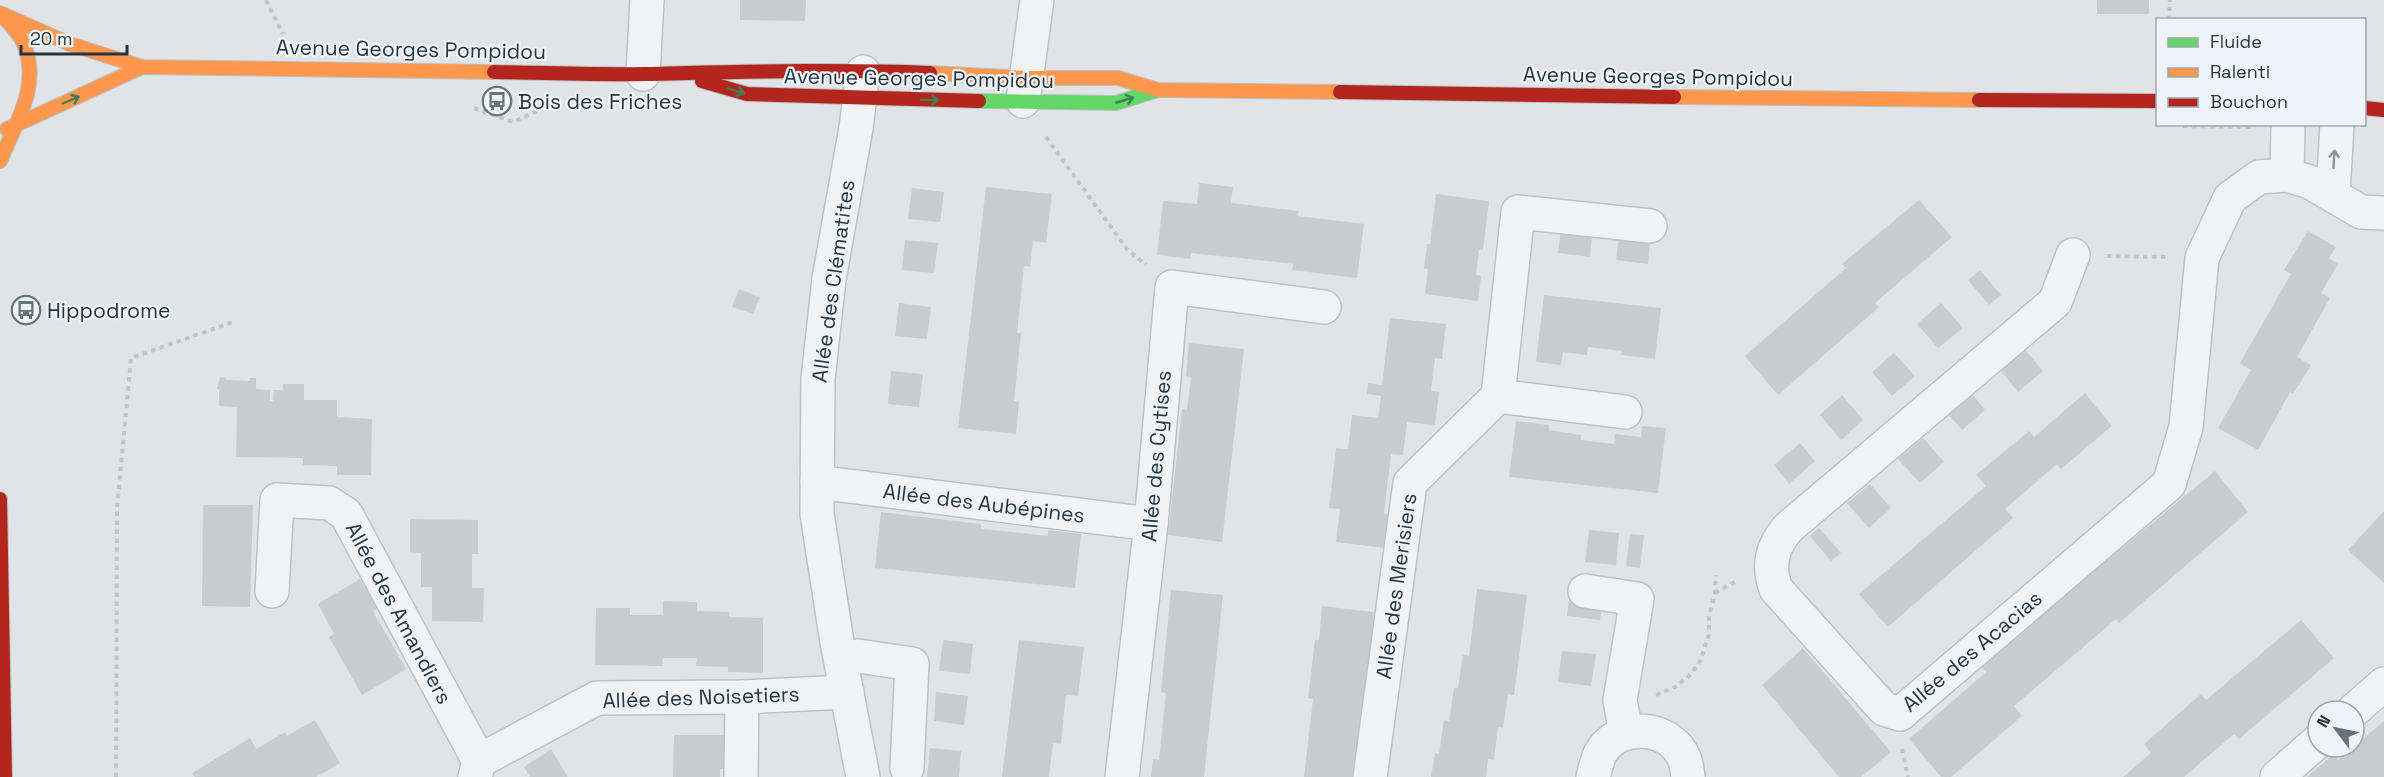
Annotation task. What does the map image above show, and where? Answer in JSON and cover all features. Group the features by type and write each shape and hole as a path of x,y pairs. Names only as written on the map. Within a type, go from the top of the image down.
{"street":[{"path":"643,74 647,0"},
{"path":"1024,90 1036,0"},
{"path":"0,11 21,40 31,63 31,90 0,161"},
{"name":"Avenue Georges Pompidou","path":"0,11 41,34 100,57 142,67 643,74 754,70 862,85 1024,90 1116,103 1158,90"},
{"name":"Avenue Georges Pompidou","path":"0,133 17,123 142,67"},
{"name":"Avenue Georges Pompidou","path":"680,74 747,94 862,85 1024,90 1118,78 1158,90 2156,101"},
{"name":"Allée des Clématites","path":"862,85 829,279 819,368 817,514 863,777"},
{"path":"2366,108 2384,110"},
{"path":"2288,126 2287,175 2310,182 2361,212 2384,213"},
{"path":"2333,194 2337,126"},
{"name":"Allée des Acacias","path":"2073,255 2055,302 1788,528 1775,548 1770,567 1776,589 1884,709 1900,714 2169,484 2186,428 2202,258 2230,198 2259,177 2287,175"},
{"path":"1625,412 1498,396 1518,212 1650,225"},
{"path":"1172,287 1324,307"},
{"name":"Allée des Cytises","path":"1122,777 1151,524 1172,287"},
{"name":"Allée des Merisiers","path":"1370,777 1410,483 1498,396"},
{"name":"Allée des Aubépines","path":"817,482 1151,524"},
{"path":"0,499 5,777"},
{"name":"Allée des Amandiers","path":"272,591 277,501 328,503 346,514 477,769"},
{"path":"1585,591 1637,599 1620,700 1626,733"},
{"name":"Allée des Noisetiers","path":"477,769 597,698 742,697 844,677 858,656 912,664 907,768"},
{"path":"2366,700 2384,684"},
{"path":"741,777 742,697"},
{"path":"1593,777 1600,754 1611,741 1636,730 1653,732 1668,739 1676,746 1685,759 1688,777"},
{"path":"2277,777 2306,752"}],"path":[{"path":"2169,18 2170,0"},
{"path":"1043,133 1127,249 1172,287"},
{"path":"2073,255 2202,258"},
{"path":"116,777 117,508 131,358 233,322"},
{"path":"1620,700 1643,701 1675,687 1689,676 1700,662 1709,634 1709,617 1715,593 1716,575"}],"building":[{"path":"740,0 806,0 805,21 740,20"},
{"path":"2097,0 2149,0 2149,14 2097,14"},
{"path":"1199,183 1233,187 1231,203 1299,211 1298,216 1364,224 1357,278 1292,270 1293,264 1191,253 1190,259 1157,255 1163,201 1197,204"},
{"path":"986,187 1052,194 1046,243 1033,241 1030,267 1024,266 1017,333 1021,333 1014,401 1019,402 1016,434 958,428"},
{"path":"912,188 944,192 940,222 908,219"},
{"path":"1436,194 1489,201 1483,250 1479,250 1476,275 1481,276 1478,301 1425,294 1428,269 1424,269 1427,244 1430,244"},
{"path":"1919,200 1952,237 1875,303 1879,307 1778,395 1745,356 1846,268 1842,264"},
{"path":"1562,221 1593,224 1590,257 1558,253"},
{"path":"1620,227 1651,231 1648,264 1616,260"},
{"path":"2308,231 2336,247 2329,258 2338,264 2321,293 2330,298 2297,357 2311,365 2293,394 2290,392 2258,450 2218,428 2251,370 2240,363 2291,274 2284,270"},
{"path":"905,240 938,243 934,273 902,270"},
{"path":"1980,270 2001,295 1989,305 1968,280"},
{"path":"739,289 760,297 753,314 732,307"},
{"path":"1544,295 1661,308 1655,359 1621,355 1622,351 1588,347 1587,355 1563,352 1561,365 1536,362"},
{"path":"899,303 931,307 927,339 895,336"},
{"path":"1941,303 1963,328 1938,348 1917,324"},
{"path":"1390,318 1446,324 1442,359 1435,358 1431,391 1439,392 1435,425 1407,422 1403,455 1391,454 1384,514 1390,515 1385,548 1336,542 1340,509 1329,508 1336,448 1348,449 1352,415 1378,418 1381,396 1367,394 1368,383 1382,385"},
{"path":"1189,343 1244,349 1222,542 1168,535 1182,409 1187,410 1191,377 1186,376"},
{"path":"2021,345 2043,371 2018,392 1997,366"},
{"path":"1894,353 1915,376 1892,396 1872,372"},
{"path":"891,371 923,374 919,407 888,404"},
{"path":"220,377 226,380 250,381 250,378 256,378 256,389 270,390 270,401 273,401 274,390 283,390 283,384 304,384 304,400 337,400 337,417 372,419 371,475 337,475 337,466 303,465 303,458 236,457 237,407 219,406 219,389 217,389"},
{"path":"1964,384 1985,410 1962,430 1940,405"},
{"path":"2085,393 2112,426 2061,469 2057,464 2005,509 2013,518 1888,627 1859,594 1986,486 1976,475 2029,431 2034,437"},
{"path":"1842,395 1863,420 1841,440 1820,415"},
{"path":"1516,421 1549,425 1549,430 1581,435 1581,440 1614,444 1615,434 1641,437 1642,426 1666,428 1658,493 1509,477"},
{"path":"1923,438 1944,462 1920,483 1898,459"},
{"path":"1800,443 1815,461 1789,484 1774,465"},
{"path":"2215,471 2248,512 2119,623 2116,619 2014,706 2022,716 1951,777 1941,777 1909,739 1986,672 1978,663 2078,576 2082,581"},
{"path":"1870,484 1891,508 1869,528 1847,503"},
{"path":"203,505 253,505 250,607 202,606"},
{"path":"2384,511 2384,583 2348,550"},
{"path":"881,512 981,524 981,529 1048,536 1048,530 1081,534 1075,588 875,568"},
{"path":"410,519 478,520 478,554 472,554 472,588 484,588 483,622 432,621 432,587 421,587 421,553 410,552"},
{"path":"1819,528 1841,553 1831,561 1810,536"},
{"path":"1589,530 1619,533 1616,565 1585,562"},
{"path":"1630,534 1644,535 1640,568 1626,566"},
{"path":"360,579 377,609 373,611 406,669 362,695 329,637 334,634 318,604"},
{"path":"1477,589 1527,595 1514,695 1508,694 1503,728 1498,727 1494,760 1488,759 1486,777 1431,777 1435,753 1439,754 1444,720 1449,721 1454,688 1458,688 1463,655 1469,656"},
{"path":"1171,590 1223,595 1204,777 1151,777 1153,759 1159,760 1166,693 1161,692"},
{"path":"1569,599 1602,604 1600,620 1567,616"},
{"path":"663,601 697,602 697,611 729,612 729,617 763,618 763,673 728,672 728,667 696,666 697,658 663,658 662,666 595,665 596,608 630,608 630,615 663,615"},
{"path":"1322,606 1374,612 1355,777 1304,777 1313,699 1308,698 1315,640 1319,640"},
{"path":"2301,620 2334,658 2239,739 2234,734 2184,777 2123,777 2151,753 2144,744 2201,694 2206,700"},
{"path":"943,640 973,644 970,674 939,671"},
{"path":"1019,640 1084,647 1078,696 1066,695 1061,744 1053,743 1049,777 1002,777"},
{"path":"1803,648 1891,752 1861,777 1839,777 1762,685"},
{"path":"1562,651 1596,654 1591,686 1558,682"},
{"path":"936,692 968,696 964,725 934,721"},
{"path":"315,720 340,763 316,777 195,777 192,773 250,738 256,749 285,732 287,736"},
{"path":"2384,721 2384,777 2307,777 2328,759 2366,759 2366,736"},
{"path":"674,735 728,735 728,769 720,769 720,777 673,777"},
{"path":"930,748 961,751 959,777 927,777"},
{"path":"551,749 568,777 530,777 524,767"}],"traffic: fast":[{"path":"979,101 1116,103 1158,90"}],"traffic: slow":[{"path":"0,13 70,44 142,67 494,72"},
{"path":"0,161 20,117 30,72 28,56 22,40 1,14"},
{"path":"7,129 142,67"},
{"path":"930,73 1026,78 1118,78 1158,90 1340,92"},
{"path":"1674,97 1979,100"}],"traffic: jam":[{"path":"494,72 930,73"},
{"path":"702,81 747,94 979,101"},
{"path":"1340,92 1674,97"},
{"path":"1979,100 2156,101"},
{"path":"2366,108 2384,110"},
{"path":"0,499 5,777"}],"place":[{"name":"Bois des Friches","path":"497,101"},
{"name":"Hippodrome","path":"26,310"}]}
